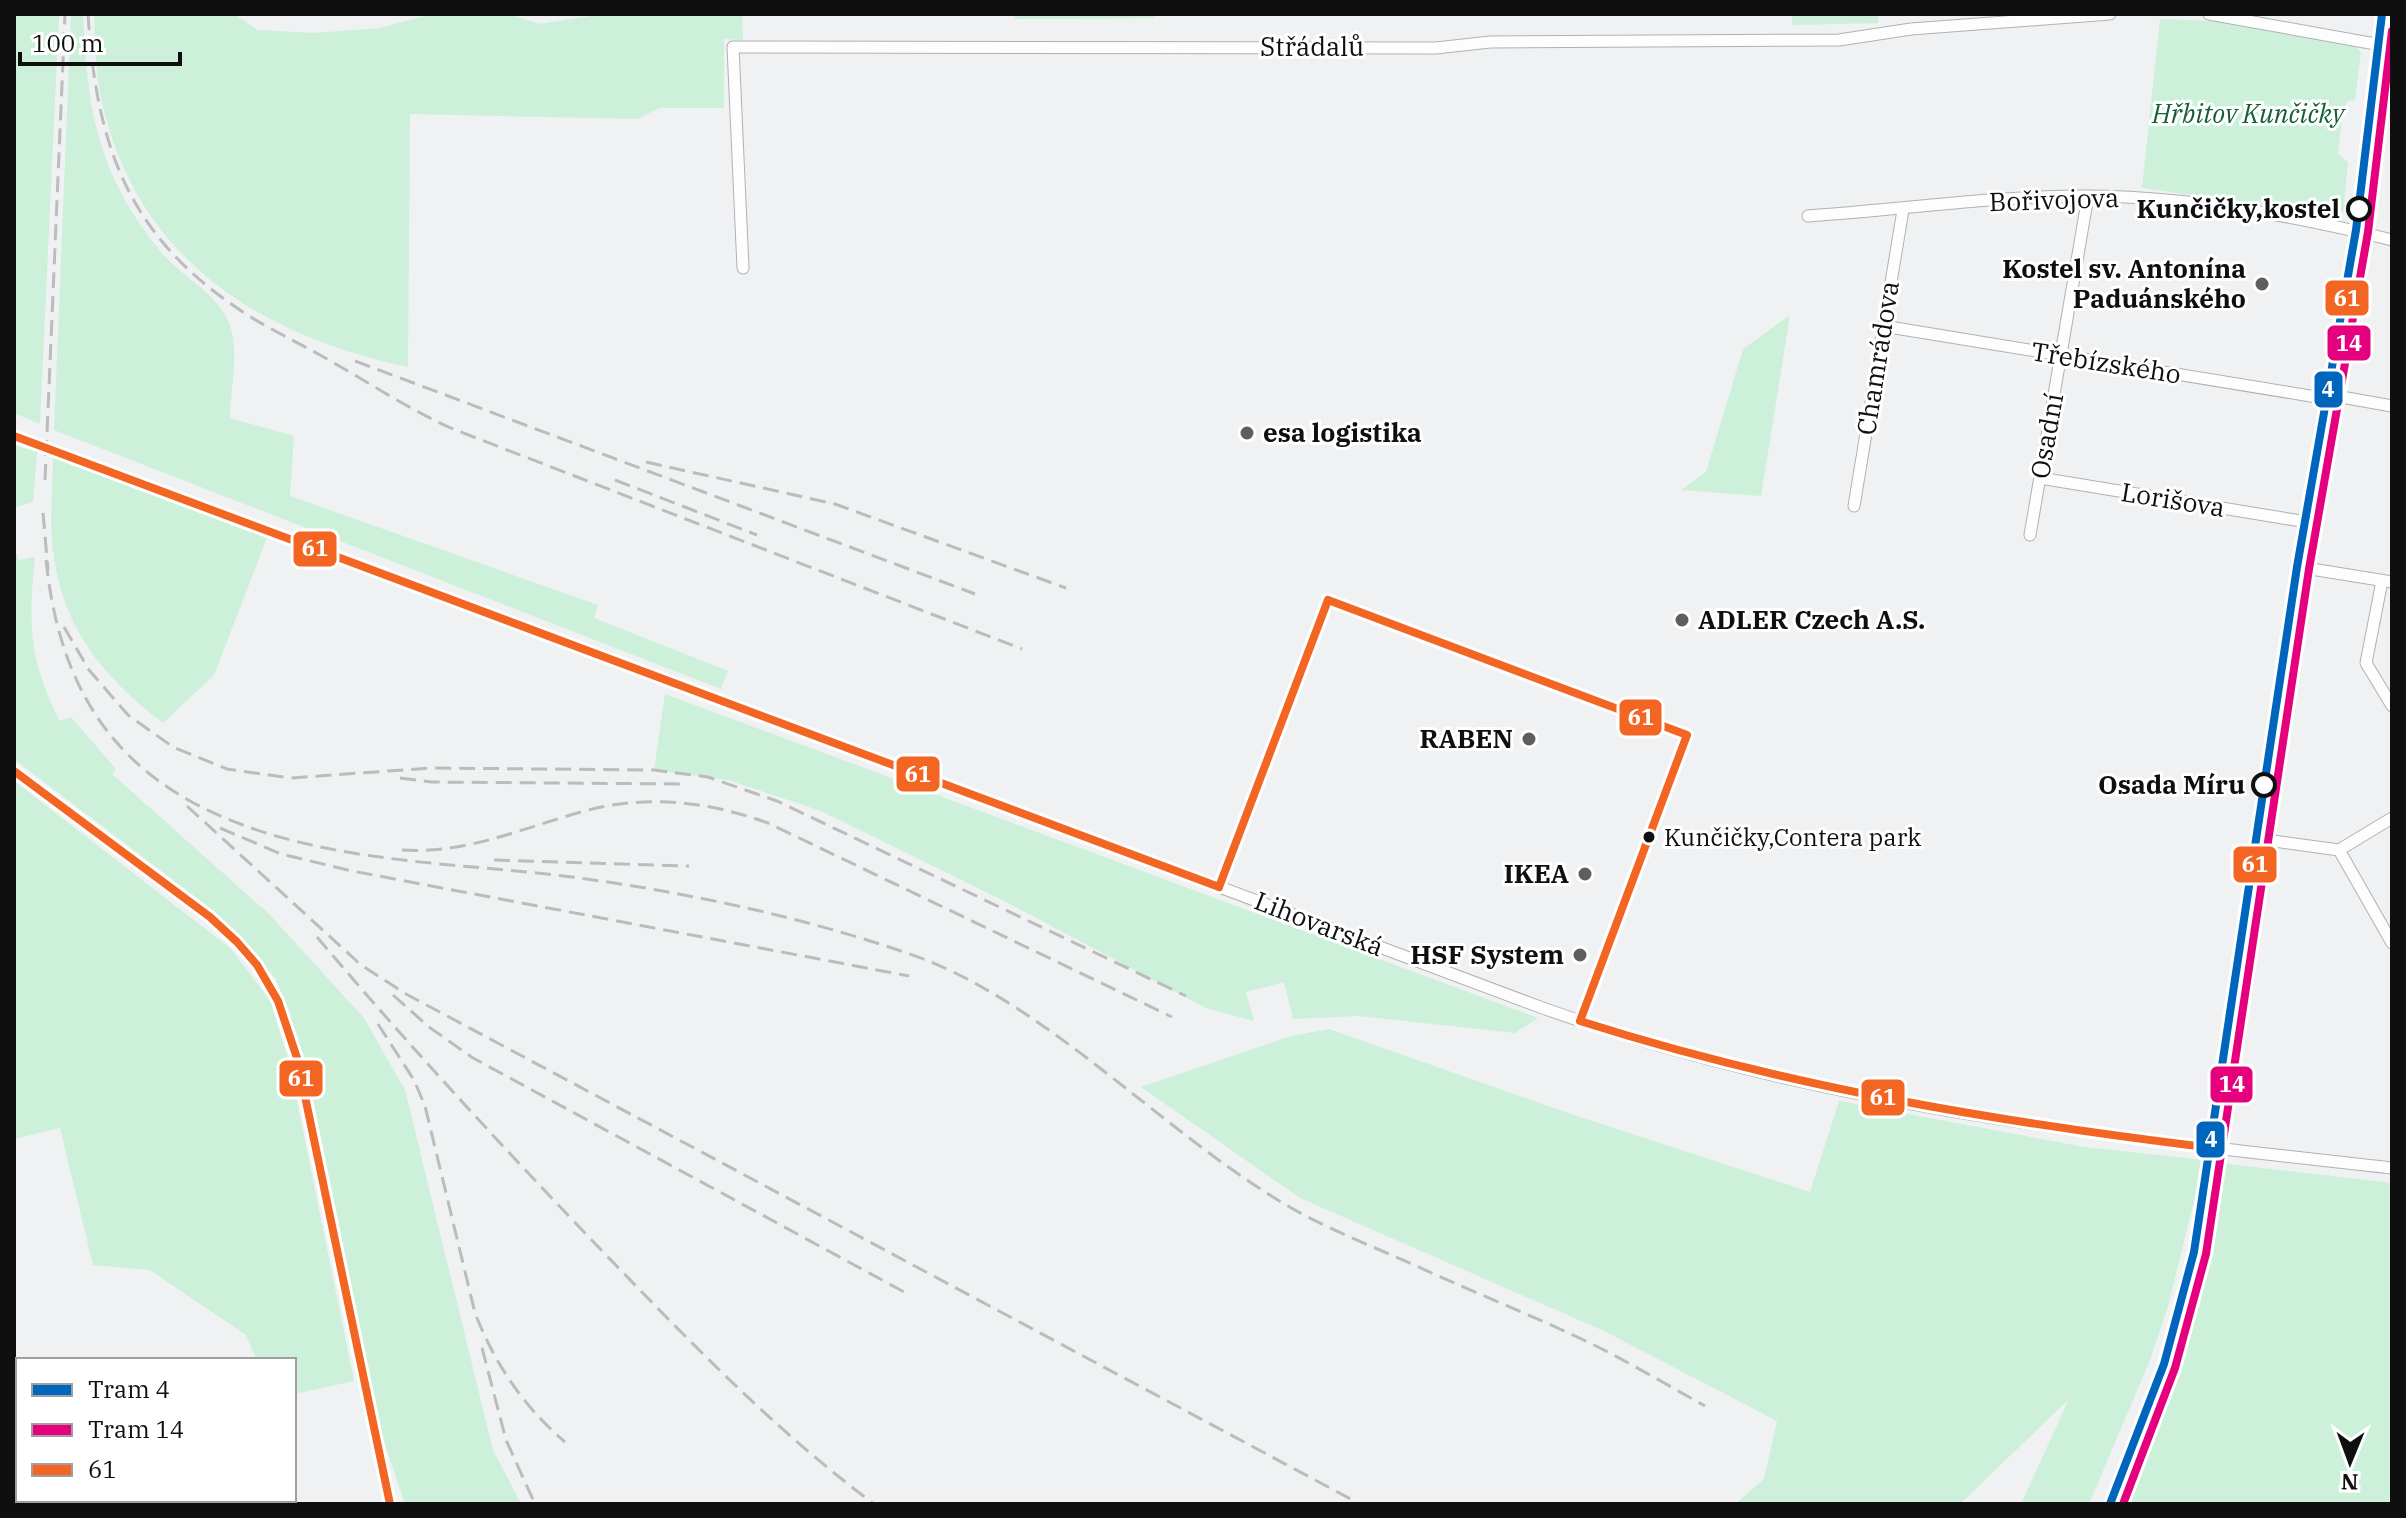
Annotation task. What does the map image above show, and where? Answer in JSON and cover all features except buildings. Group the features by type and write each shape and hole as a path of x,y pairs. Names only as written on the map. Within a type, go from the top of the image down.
{"street":[{"name":"Střádalů","path":"743,268 733,47 1436,48 1490,42 1791,42 2110,14"},
{"path":"2209,14 2386,46"},
{"path":"2213,1148 2299,567 2359,231 2386,46 2384,14"},
{"name":"Bořivojova","path":"1808,216 2088,196 2244,210 2392,240"},
{"name":"Osadní","path":"2030,535 2088,196"},
{"name":"Chamrádova","path":"1854,506 1903,210"},
{"name":"Třebízského","path":"1883,326 2392,406"},
{"name":"Lihovarská","path":"14,436 1633,1039 1740,1069 1944,1110 2080,1133 2392,1168"},
{"name":"Lorišova","path":"2040,478 2307,522"},
{"path":"2299,567 2387,581 2366,663 2392,706"},
{"path":"14,771 210,917 257,965 278,1001 297,1058 390,1504"},
{"path":"2259,839 2339,850 2392,818"},
{"path":"2339,850 2392,943"}],"green space":[{"path":"14,14 59,14 40,424 14,413"},
{"path":"71,14 83,14 93,111 100,140 123,196 161,252 212,298 228,320 234,353 230,418 294,436 290,496 598,605 594,618 728,671 721,689 54,430"},
{"path":"94,14 234,14 258,30 315,33 380,28 433,14 508,14 540,24 603,14 742,14 743,40 724,39 724,108 659,108 637,119 410,114 408,367 352,352 300,333 252,309 209,279 172,243 141,200 116,150 98,83"},
{"path":"1015,14 1155,14 1155,18 1015,19"},
{"path":"1792,14 1878,14 1878,23 1792,25"},
{"name":"Hřbitov Kunčičky","path":"2160,19 2216,21 2354,44 2361,53 2355,100 2348,101 2343,109 2338,153 2348,163 2343,211 2337,215 2142,188"},
{"path":"1790,315 1761,496 1681,490 1706,472 1743,349"},
{"path":"14,445 37,452 33,502 14,508"},
{"path":"53,457 267,538 214,675 163,723 104,669 76,627 66,603 58,578 52,539"},
{"path":"14,546 19,560 35,557 33,641 42,679 60,721 71,717 116,769 112,774 269,914 364,1018 405,1090 493,1450 521,1504 405,1504 382,1436 308,1074 276,979 214,911 14,759"},
{"path":"665,694 1538,1018 1515,1033 1359,1016 1293,1019 1284,982 1246,992 1254,1021 1206,1008 1010,904 821,811 728,780 654,770"},
{"path":"14,781 230,948 270,1000 289,1062 354,1381 296,1394 296,1358 256,1358 246,1335 150,1270 93,1265 60,1128 14,1139"},
{"path":"1329,1029 1568,1113 1810,1192 1839,1101 2084,1147 2204,1160 2168,1306 2150,1360 2089,1504 2021,1504 2069,1399 1960,1504 1735,1504 1764,1479 1777,1421 1604,1331 1300,1198 1141,1087 1291,1036"},
{"path":"2220,1163 2392,1183 2392,1504 2122,1504 2192,1319"}],"railway":[{"path":"45,480 65,14"},
{"path":"88,14 99,105 125,183 144,218 170,250 201,281 240,310 453,429 1022,649"},
{"path":"355,361 975,594"},
{"path":"646,462 835,504 1066,588"},
{"path":"615,480 757,535"},
{"path":"43,513 48,570"},
{"path":"46,560 60,634 86,700 129,756 157,780 190,801 234,822 328,849 657,890 783,917 907,953 955,973 1003,999 1095,1064 1229,1167 1291,1208 1347,1236 1580,1338 1705,1406"},
{"path":"64,627 89,670 128,715 173,747 227,769 290,778 431,768 654,770 708,777 777,801 1186,996"},
{"path":"400,778 431,782 684,784"},
{"path":"402,850 471,844 581,812 628,803 675,802 722,809 768,823 1172,1017"},
{"path":"187,806 361,965 406,994 1360,1504"},
{"path":"220,828 281,854 352,871 909,976"},
{"path":"494,860 689,866"},
{"path":"317,937 459,1099 671,1322 769,1417 874,1504"},
{"path":"393,995 429,1027 473,1058 906,1293"},
{"path":"378,1024 414,1080 425,1106 475,1313 483,1332 501,1367 523,1399 565,1442"},
{"path":"482,1348 506,1440 535,1504"}],"tram line":[{"name":"4","path":"2110,1504 2164,1364 2194,1252 2297,567 2356,230 2382,14"},
{"name":"14","path":"2123,1504 2175,1368 2206,1254 2309,569 2368,232 2392,31"}],"transit line":[{"name":"61","path":"2213,1148 2299,567 2359,231 2384,14"},
{"name":"61","path":"14,436 1219,887"},
{"name":"61","path":"1328,600 1687,735 1580,1021 1736,1065 1894,1100 2213,1148"},
{"name":"61","path":"1219,887 1328,600"},
{"name":"61","path":"14,771 210,917 257,965 278,1001 297,1058 390,1504"}],"place":[{"name":"Kunčičky,kostel","path":"2359,209"},
{"name":"Kostel sv. Antonína Paduánského","path":"2262,284"},
{"name":"esa logistika","path":"1247,433"},
{"name":"ADLER Czech A.S.","path":"1682,620"},
{"name":"RABEN","path":"1529,739"},
{"name":"Osada Míru","path":"2264,785"},
{"name":"Kunčičky,Contera park","path":"1649,837"},
{"name":"IKEA","path":"1585,874"},
{"name":"HSF System","path":"1580,955"}]}
